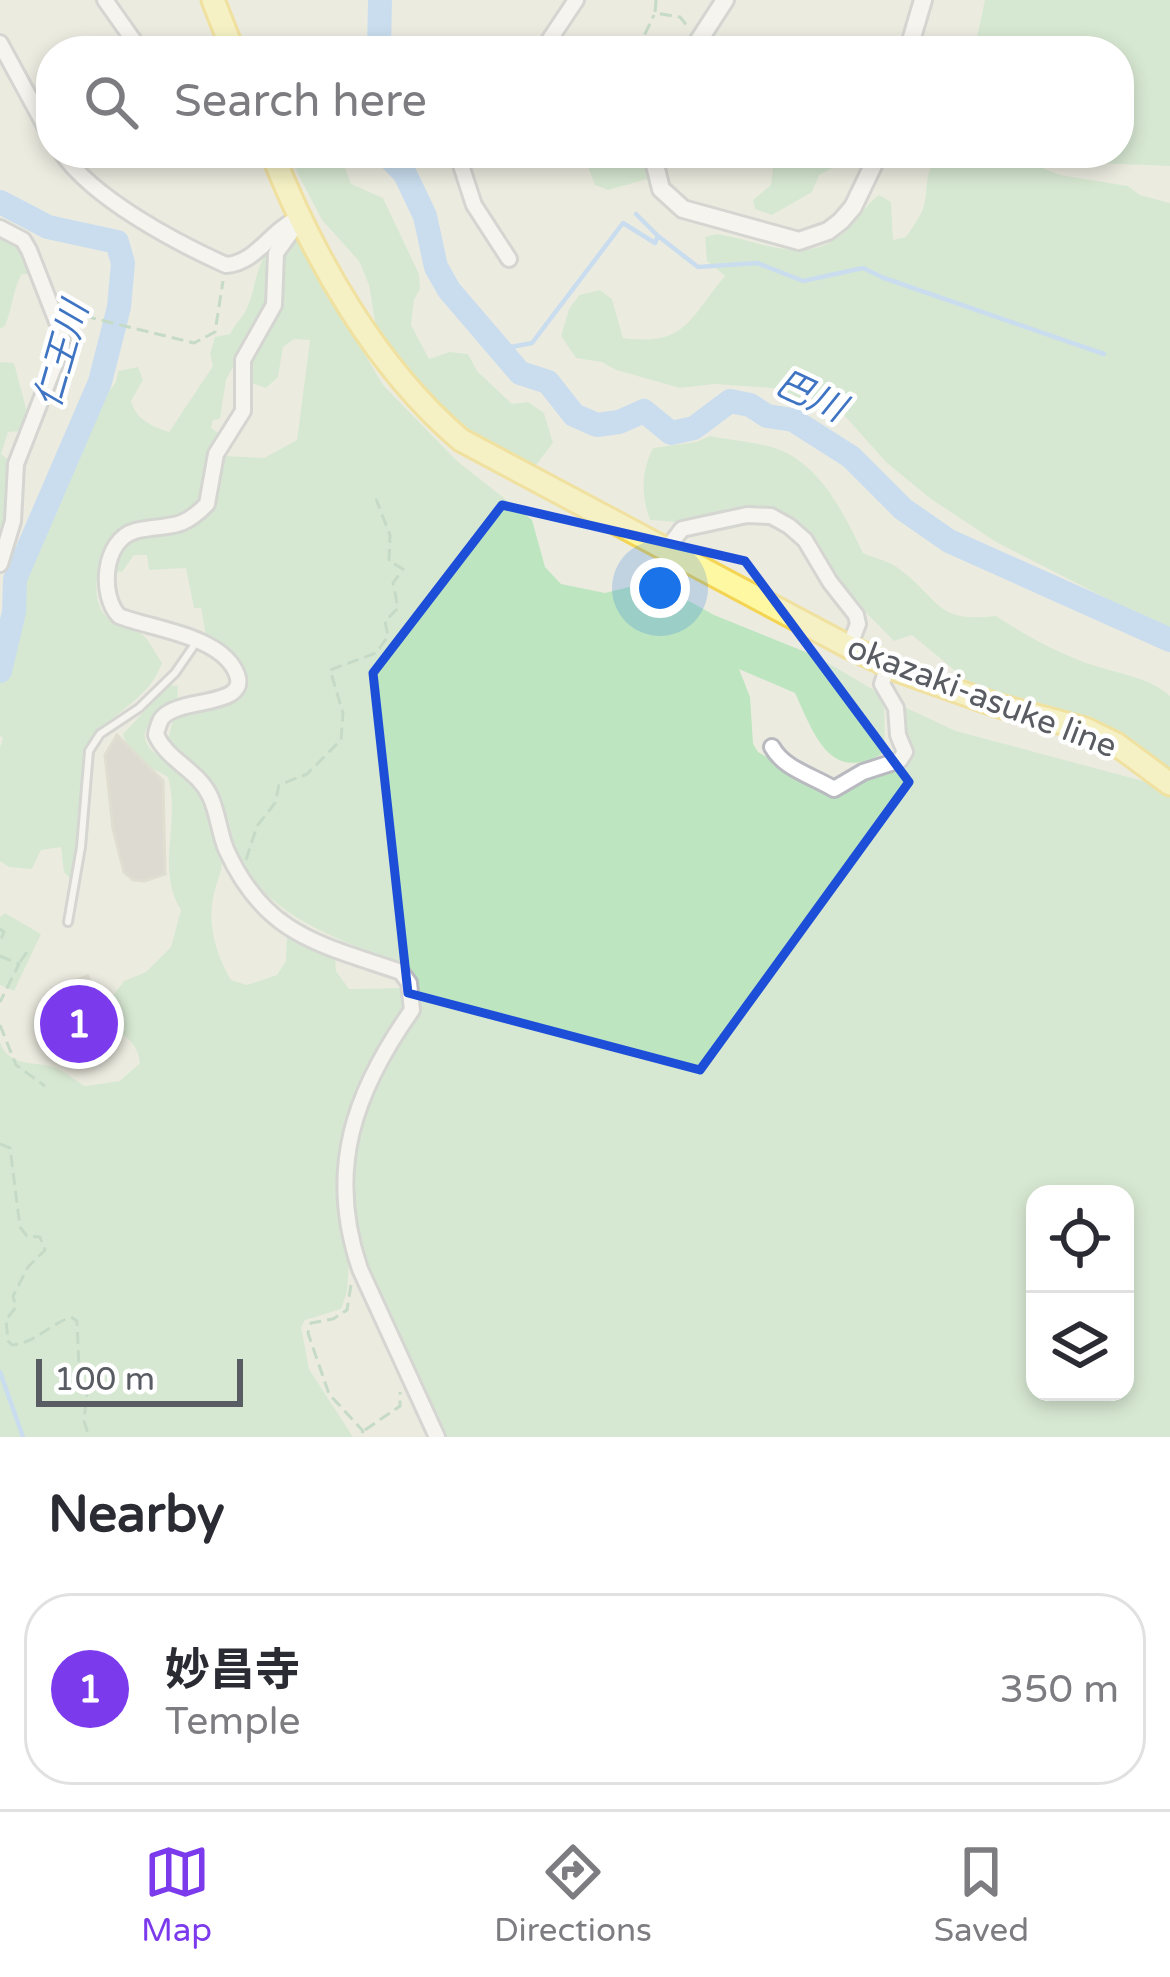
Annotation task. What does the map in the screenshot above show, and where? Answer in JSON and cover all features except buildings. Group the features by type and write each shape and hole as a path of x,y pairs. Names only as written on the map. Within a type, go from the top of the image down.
{"main road":[{"path":"213,0 227,36"},
{"name":"okazaki-asuke line","path":"279,168 359,321 390,369 426,410 489,458 849,647 996,705 1084,729 1116,744 1170,784"}],"street":[{"path":"105,0 130,36"},
{"path":"552,36 576,0"},
{"path":"695,36 725,0"},
{"path":"912,36 923,0"},
{"path":"0,43 36,109"},
{"path":"72,168 115,205 226,266 241,263 290,221 304,220"},
{"path":"462,168 474,205 509,259"},
{"path":"656,168 661,189 682,209 800,241 841,221 872,168"},
{"path":"304,220 276,253 274,305 243,361 243,411 216,454 207,504 179,524 134,532 121,540 107,569 107,598 118,616 196,641 235,669 239,681 235,692 224,700 194,701 175,708 160,718 156,735 164,752 200,780 212,799 227,853 268,913 292,933 400,972 409,982 412,1010 362,1092 350,1138 344,1205 360,1269 437,1437"},
{"path":"0,228 23,240 29,250 62,339 57,364 16,464 13,521 0,564"},
{"path":"666,550 682,529 747,514 771,516 805,541 856,614 858,624 849,647"},
{"path":"772,747 787,766 814,775 834,789 862,772 900,760 905,752 898,735 898,716 882,684 888,665"}],"lane":[{"path":"68,922 81,847 89,751 100,734 139,708 166,682 196,641"}],"path":[{"path":"644,36 656,0"},
{"path":"655,13 685,21 688,36"},
{"path":"62,339 76,314 194,343 215,332 226,266"},
{"path":"239,870 250,855 257,826 275,803 279,784 307,774 341,740 343,713 330,670 376,653 388,636 385,621 398,608 393,583 403,569 389,561 390,536 376,499"},
{"path":"0,929 4,932 0,942"},
{"path":"0,1002 27,952"},
{"path":"0,956 19,964"},
{"path":"0,1025 16,1065 45,1086"},
{"path":"0,1144 10,1148 20,1228 45,1244 13,1296 16,1307 6,1320 8,1341 28,1343 52,1324 70,1317 77,1321 89,1437"},
{"path":"360,1269 352,1274 347,1310 333,1319 311,1323 308,1333 329,1394 362,1434 400,1406 398,1386 406,1375"}],"highlighted area":[{"path":"502,505 745,561 909,782 700,1070 408,993 373,673"}],"green space":[{"path":"985,0 1170,0 1170,166 1134,165 1134,36 977,36"},
{"path":"296,168 345,168 351,184 383,198 419,274 411,325 429,359 449,352 468,354 477,371 512,404 528,402 544,413 553,443 532,470 459,431 378,340 369,285 359,261 322,220"},
{"path":"589,168 644,168 647,179 608,190 595,185"},
{"path":"773,168 832,168 819,175 812,192 772,215 755,209 753,200 771,185"},
{"path":"1043,168 1128,186 1140,195 1170,203 1170,631 996,542 931,499 887,463 843,414 773,388 715,384 680,388 576,358 561,336 579,295 600,290 612,299 623,338 673,334 725,276 707,261 705,237 717,234 783,249 815,248 846,231 879,195 891,202 893,240 906,237 923,210 930,170"},
{"path":"0,232 22,246 31,274 19,279 5,326 0,329"},
{"path":"295,235 383,385 457,461 532,520 545,567 561,584 605,593 653,581 714,615 818,657 884,696 885,752 851,763 827,751 795,693 739,669 750,697 753,744 758,752 826,792 899,764 904,739 900,705 956,731 1143,781 1170,794 1170,1437 443,1437 375,1292 357,1232 351,1190 356,1139 372,1089 420,1005 412,970 310,925 287,911 248,874 232,848 212,786 168,739 174,715 226,703 249,682 238,661 206,636 201,608 194,608 186,568 149,570 147,555 134,555 122,572 115,571 114,560 127,546 192,524 205,513 214,494 217,463 226,456 264,458 297,440 310,340 294,339 283,347 278,377 266,388 252,383 245,367 274,313 276,256"},
{"path":"272,247 266,267 267,303 226,380 220,419 213,420 211,428 226,438 211,460 201,502 188,516 169,524 129,523 111,539 100,565 97,593 105,615 143,635 162,663 147,688 85,747 74,883 64,872 61,847 41,850 32,869 9,867 0,861 0,677 15,628 24,567 36,552 60,480 118,371 138,367 143,380 131,401 134,408 145,421 169,432 213,366 210,354 215,337 230,334 246,310 262,261"},
{"path":"0,362 14,363 28,416 23,431 8,432 1,454 13,463 0,553"},
{"path":"710,436 769,446 800,462 832,497 863,553 898,568 949,612 996,616 1070,656 1161,689 1170,696 1170,773 1107,729 1073,713 976,688 912,635 894,641 839,585 816,539 794,518 771,508 746,508 677,522 650,520 644,484 653,448"},
{"path":"169,685 178,686 177,700 154,718 145,732 147,744 186,776 208,807 222,862 212,901 212,925 231,980 247,985 277,975 286,961 287,936 335,956 336,971 349,989 403,988 405,1007 354,1095 342,1147 339,1214 349,1264 347,1292 341,1309 305,1320 301,1327 309,1369 353,1437 0,1437 0,1042 14,1059 54,1067 85,1086 120,1081 140,1063 132,1043 106,1021 104,1008 124,981 146,972 171,947 181,910 170,878 168,777 134,755 123,734"},
{"path":"5,913 41,934 14,991 0,985 0,917"}],"waterway":[{"name":"巴川","path":"379,36 380,0"},
{"name":"巴川","path":"399,168 425,216 436,267 449,290 520,373 548,382 574,415 597,425 644,411 671,433 694,428 730,401 750,405 767,416 793,420 851,457 903,509 949,541 1170,640"},
{"name":"仁王川","path":"0,202 48,227 117,242 123,263 119,307 100,382 15,579 14,612 0,671"},
{"path":"636,214 658,236"},
{"path":"501,349 532,343 623,223 655,243 658,236 698,267 757,263 803,281 863,268 1104,354"},
{"path":"0,1372 23,1437"}],"place":[{"name":"妙昌寺","path":"79,1024"}]}
